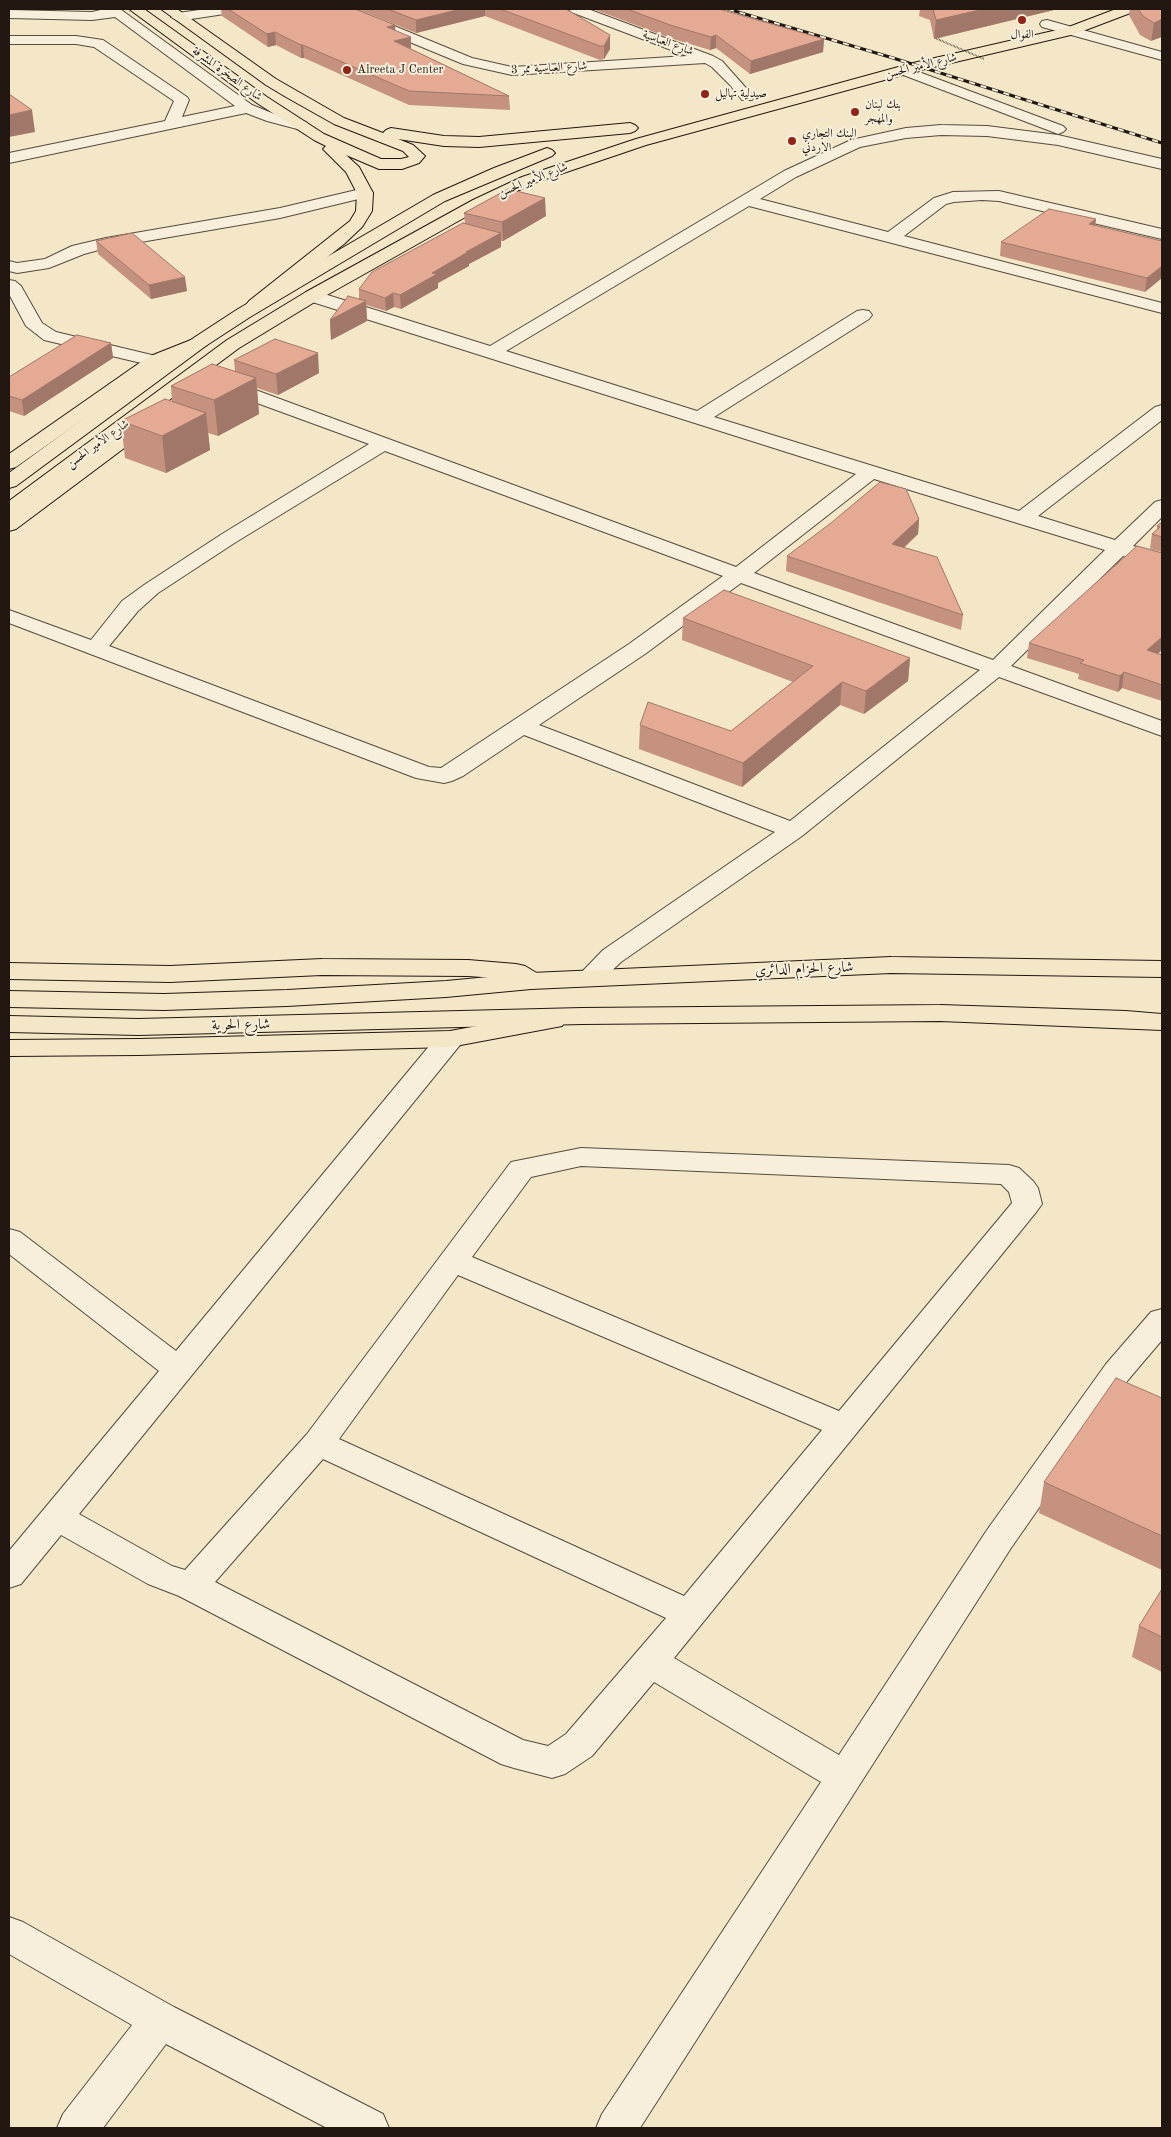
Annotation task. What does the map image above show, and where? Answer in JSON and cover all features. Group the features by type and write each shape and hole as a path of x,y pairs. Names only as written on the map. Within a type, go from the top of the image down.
{"main road":[{"name":"شارع الصخرة المشرفة","path":"136,9 319,137"},
{"name":"شارع الأمير الحسن","path":"729,102 770,91 900,64 921,65 1128,9"},
{"name":"شارع الصخرة المشرفة","path":"173,13 271,82 339,121"},
{"name":"شارع الأمير الحسن","path":"9,510 233,344 312,296 479,203 528,180 641,142 900,64 1047,24"},
{"path":"339,121 401,135 444,141 479,142 630,128"},
{"path":"319,137 379,164 402,164 414,160 417,156 408,148 339,121"},
{"name":"شارع الأمير الحسن","path":"9,482 201,341 244,313 439,198 500,171 552,151 648,123"},
{"path":"244,313 356,224 364,211 365,193 353,170 319,137"},
{"path":"9,463 154,361 201,341"},
{"path":"9,525 206,378 223,360 233,344"},
{"name":"شارع الحزام الدائري","path":"446,989 589,978 891,966 1162,969"},
{"path":"9,971 170,974 322,967 468,968 516,972 531,981"},
{"name":"شارع الحرية","path":"9,999 164,1002 446,989"},
{"path":"9,1048 139,1047 450,1039 518,1025 582,1016 940,1013 1126,1019 1162,1022"},
{"name":"شارع الحرية","path":"9,1024 138,1027 582,1016"}],"street":[{"path":"173,13 231,9"},
{"name":"شارع العباسية ممر 3","path":"342,9 468,61 512,71 708,59"},
{"name":"شارع العباسية","path":"576,9 708,59 717,64 736,82 747,97"},
{"path":"9,14 92,16 114,11 247,108 272,118 301,126"},
{"path":"1047,24 1068,24 1162,56"},
{"path":"9,40 76,40 98,43 182,100 171,124"},
{"path":"900,64 1103,149"},
{"path":"9,158 247,108"},
{"path":"492,353 790,174 856,143 891,135 941,130 987,131 1050,139 1103,149 1162,164"},
{"path":"9,266 17,268 33,267 49,263 78,250 106,243 280,213 365,193"},
{"path":"893,236 940,202 953,197 982,195 999,196 1162,234"},
{"path":"746,200 893,236 1162,308"},
{"path":"9,286 15,290 35,326 50,336 60,340 154,361"},
{"path":"312,296 1162,562"},
{"path":"699,418 863,314"},
{"path":"206,378 1162,729"},
{"path":"1022,518 1162,411"},
{"path":"96,648 130,606 150,589 383,444"},
{"path":"9,616 436,776 444,776 455,771 637,649 739,575 870,472"},
{"path":"589,978 612,956 793,831 996,669 1162,506"},
{"path":"522,726 793,831"},
{"path":"9,1576 450,1039"},
{"path":"57,1517 160,1575 191,1586 514,1753 552,1763 579,1745 650,1662 1027,1204 1023,1188 1009,1175 582,1157 521,1169 318,1443 191,1586"},
{"path":"9,1239 178,1369"},
{"path":"453,1261 844,1426"},
{"path":"617,2128 1005,1531 1117,1372 1162,1320"},
{"path":"318,1443 690,1614"},
{"path":"650,1662 845,1777"},
{"path":"9,1934 160,2020 368,2128"},
{"path":"78,2128 160,2020"}],"path":[{"path":"935,38 984,59"}],"building":[{"path":"228,9 355,9 395,25 387,27 411,37 394,41 509,96 409,91 275,32 267,34"},
{"path":"388,9 461,9 416,20"},
{"path":"500,9 566,9 610,35 604,46 600,46"},
{"path":"627,9 719,9 824,39 751,61 716,35 711,37 670,25"},
{"path":"933,9 984,9 936,20"},
{"path":"1138,9 1162,9 1162,19 1154,23 1143,16"},
{"path":"9,94 32,110 9,115"},
{"path":"508,189 545,198 502,222 464,213"},
{"path":"1049,209 1096,219 1089,224 1162,241 1162,266 1147,278 1001,242"},
{"path":"463,223 501,233 466,252 468,252 432,273 437,274 400,295 393,293 385,298 359,289 372,272"},
{"path":"132,233 185,277 149,285 96,241"},
{"path":"348,296 366,301 330,320"},
{"path":"77,335 111,343 22,400 9,396 9,377"},
{"path":"275,339 318,353 276,374 234,360"},
{"path":"212,364 256,378 214,400 171,386"},
{"path":"165,399 206,413 162,436 121,421"},
{"path":"880,482 906,489 919,519 892,544 937,557 963,615 787,556 831,523"},
{"path":"1162,522 1162,537 1152,534 1160,527 1157,526"},
{"path":"1137,546 1162,553 1162,637 1147,650 1162,655 1162,685 1124,672 1120,676 1080,663 1084,660 1029,643"},
{"path":"724,590 910,658 866,691 842,682 743,763 640,725 648,702 731,731 813,666 683,618"},
{"path":"1116,1378 1162,1398 1162,1536 1044,1482"},
{"path":"1162,1589 1162,1637 1139,1626"}],"railway":[{"path":"728,9 893,58 1162,143"}],"place":[{"name":"الفوال","path":"1022,20"},
{"name":"Alreeta J Center","path":"347,70"},
{"name":"صيدلية تهاليل","path":"705,94"},
{"name":"بنك لبنان والمهجر","path":"855,112"},
{"name":"البنك التجاري الاردني","path":"792,141"}]}
